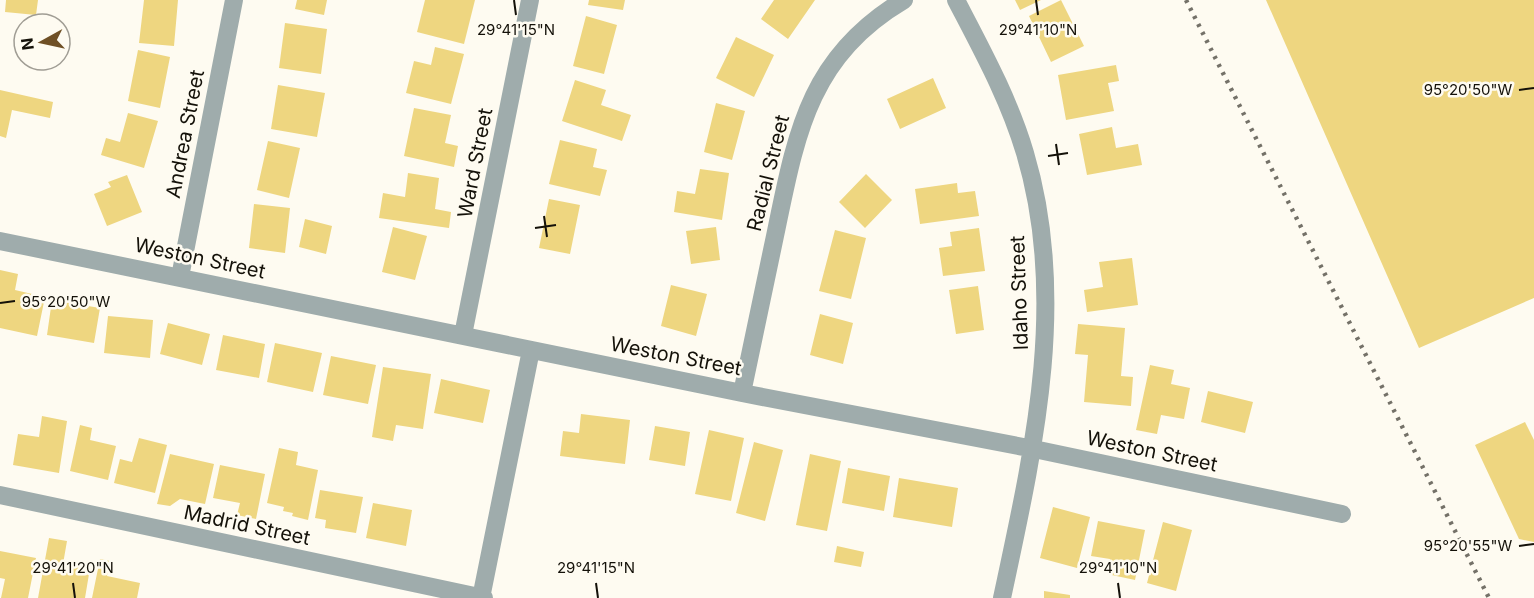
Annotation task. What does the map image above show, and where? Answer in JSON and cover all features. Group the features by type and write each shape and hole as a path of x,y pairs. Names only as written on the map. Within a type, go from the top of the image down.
{"street":[{"name":"Andrea Street","path":"180,277 234,0"},
{"name":"Ward Street","path":"463,335 530,0"},
{"name":"Radial Street","path":"742,393 794,142 811,99 837,57 861,30 904,0"},
{"name":"Idaho Street","path":"956,0 1002,88 1025,153 1038,209 1046,334 1034,449 1002,598"},
{"name":"Weston Street","path":"0,241 742,393 1034,449 1342,514"},
{"path":"482,598 531,350"},
{"name":"Madrid Street","path":"0,495 482,598"}],"building":[{"path":"6,0 38,0 36,12 5,12"},
{"path":"144,0 178,0 174,46 139,43"},
{"path":"297,0 327,0 324,15 295,9"},
{"path":"425,0 475,0 464,44 417,32"},
{"path":"589,0 625,0 623,10 588,5"},
{"path":"774,0 815,0 788,39 761,19"},
{"path":"1015,0 1041,0 1020,10"},
{"path":"1061,0 1084,46 1051,62 1029,16"},
{"path":"1266,0 1534,0 1534,298 1419,348"},
{"path":"586,16 617,25 604,74 573,66"},
{"path":"285,23 327,29 321,74 279,68"},
{"path":"736,37 774,55 754,97 716,78"},
{"path":"435,47 464,54 451,104 406,93 414,61 431,65"},
{"path":"138,50 170,57 160,108 128,101"},
{"path":"1116,65 1119,81 1108,83 1114,111 1066,120 1058,75"},
{"path":"933,78 946,108 900,129 887,99"},
{"path":"575,80 606,90 601,105 631,115 622,141 562,121"},
{"path":"278,85 325,93 317,137 271,129"},
{"path":"0,90 53,102 50,118 12,110 6,138 0,136"},
{"path":"716,103 745,111 732,160 704,152"},
{"path":"414,108 451,115 445,143 458,146 454,167 404,156"},
{"path":"128,113 158,121 144,168 101,155 106,138 120,142"},
{"path":"1112,127 1116,148 1138,144 1142,165 1087,175 1079,134"},
{"path":"560,140 597,149 593,167 607,170 600,196 549,184"},
{"path":"268,141 300,148 289,198 257,190"},
{"path":"700,169 729,173 722,220 674,212 677,191 695,194"},
{"path":"408,173 439,178 435,209 451,212 449,228 379,218 383,193 405,197"},
{"path":"866,174 892,200 865,228 839,202"},
{"path":"127,175 142,212 107,226 94,194 111,187 108,182"},
{"path":"957,183 958,193 975,191 979,216 920,224 915,189"},
{"path":"549,199 580,205 570,254 539,248"},
{"path":"254,204 290,208 285,253 249,248"},
{"path":"305,219 332,226 326,254 299,247"},
{"path":"393,227 427,236 415,280 382,272"},
{"path":"716,227 720,260 691,264 686,231"},
{"path":"979,228 985,271 943,276 939,248 952,246 950,232"},
{"path":"835,230 866,238 851,299 819,291"},
{"path":"1132,258 1138,305 1087,312 1084,290 1103,287 1099,262"},
{"path":"0,270 18,274 15,290 45,297 37,336 0,328"},
{"path":"671,285 707,294 696,336 661,326"},
{"path":"978,286 984,330 956,334 949,290"},
{"path":"52,300 100,308 94,343 47,335"},
{"path":"820,314 853,323 843,364 810,355"},
{"path":"108,316 153,320 150,358 104,353"},
{"path":"168,323 210,334 202,365 160,354"},
{"path":"1078,324 1125,328 1121,376 1133,377 1131,406 1084,402 1088,355 1075,354"},
{"path":"223,335 265,344 259,378 216,370"},
{"path":"275,343 322,353 313,392 267,382"},
{"path":"331,356 376,365 368,404 323,395"},
{"path":"1150,365 1174,370 1171,384 1190,388 1184,419 1161,415 1157,434 1136,430"},
{"path":"383,367 431,374 423,429 396,425 393,441 372,437"},
{"path":"441,379 490,390 483,423 434,413"},
{"path":"1208,391 1253,402 1245,433 1201,422"},
{"path":"581,414 630,420 625,464 560,456 563,431 579,433"},
{"path":"42,416 67,421 59,473 13,465 18,434 39,437"},
{"path":"1525,422 1534,440 1534,542 1519,539 1475,445"},
{"path":"80,425 92,428 90,440 116,446 108,480 70,471"},
{"path":"655,426 690,432 685,466 649,460"},
{"path":"709,430 744,438 731,501 695,494"},
{"path":"139,438 167,445 155,493 114,483 120,459 132,462"},
{"path":"754,442 783,450 765,521 736,513"},
{"path":"279,448 298,452 296,465 318,470 308,520 292,516 293,513 283,511 284,507 267,503"},
{"path":"170,454 214,464 205,504 180,499 170,506 157,504"},
{"path":"810,454 841,461 827,531 796,525"},
{"path":"220,465 265,474 256,519 237,515 240,503 213,498"},
{"path":"848,468 890,476 884,511 842,503"},
{"path":"899,478 958,488 952,527 893,517"},
{"path":"320,490 363,497 356,533 325,528 326,520 315,518"},
{"path":"373,503 412,510 406,546 366,538"},
{"path":"1053,507 1090,517 1077,568 1040,558"},
{"path":"1098,521 1145,530 1135,580 1107,574 1110,559 1091,556"},
{"path":"1163,522 1192,530 1176,591 1147,583"},
{"path":"49,538 67,541 63,564 90,568 85,598 38,598"},
{"path":"837,546 864,552 861,567 834,562"},
{"path":"0,551 36,558 28,598 1,598 5,579 0,578"},
{"path":"100,559 110,561 107,576 140,583 137,598 92,598"},
{"path":"1044,591 1070,595 1070,598 1044,598"}],"railway":[{"path":"1186,0 1489,598"}]}
